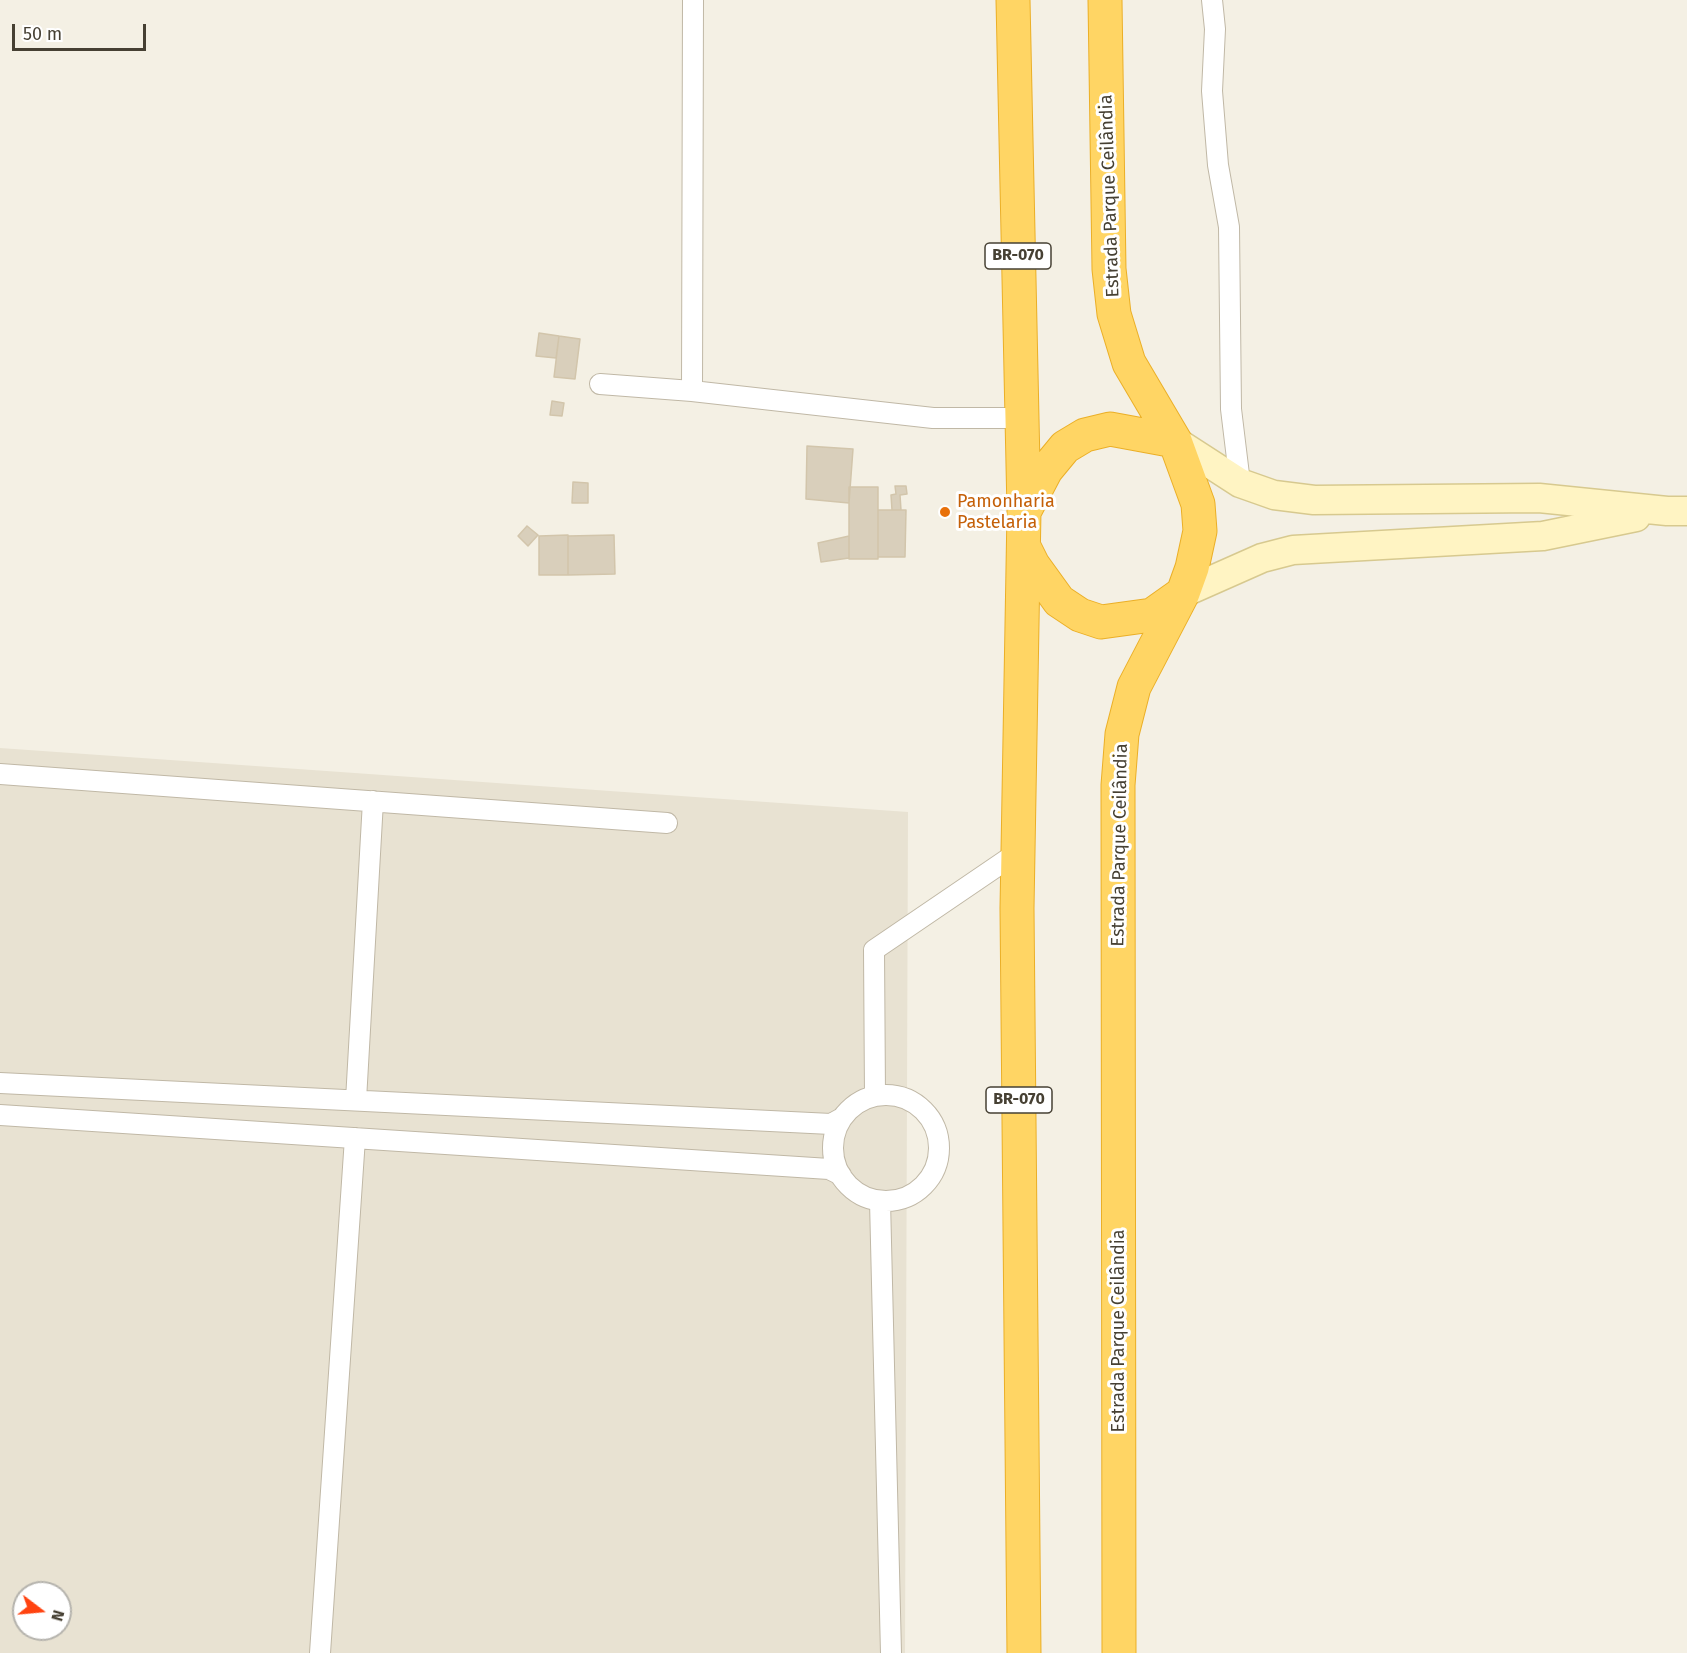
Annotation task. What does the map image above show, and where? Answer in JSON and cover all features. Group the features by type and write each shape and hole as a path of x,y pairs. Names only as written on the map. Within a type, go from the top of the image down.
{"highway":[{"name":"BR-070","path":"1013,0 1024,511 1018,852 1024,1653"},
{"name":"Estrada Parque Ceilândia","path":"1106,0 1109,269 1114,314 1129,363 1175,441 1198,504 1200,531 1192,568 1183,593 1134,687 1122,734 1118,785 1119,1653"},
{"path":"1024,511 1046,470 1065,447 1086,435 1110,429 1175,441"},
{"path":"1024,547 1033,565 1059,601 1080,615 1101,622 1152,615 1183,593"}],"main road":[{"path":"1175,441 1240,483 1274,495 1314,500 1539,498 1677,511"},
{"path":"1183,593 1262,558 1293,550 1543,536 1677,511"}],"street":[{"path":"692,391 693,0"},
{"path":"1212,0 1215,28 1212,91 1218,165 1229,227 1231,409 1240,483"},
{"path":"600,384 692,391 933,418 1022,418"},
{"path":"0,774 667,823"},
{"path":"356,1100 373,801"},
{"path":"875,1096 874,950 1018,852"},
{"path":"0,1083 831,1124 840,1119 852,1106 885,1094 902,1097 917,1105 930,1117 937,1133 939,1150 935,1167 926,1182 913,1194 897,1200 880,1201 862,1196 848,1186 838,1171 833,1154 834,1136 840,1119"},
{"path":"0,1115 829,1169 841,1176"},
{"path":"320,1653 355,1138"},
{"path":"880,1201 891,1653"}],"shaded area":[{"path":"0,748 908,812 905,1653 0,1653"}],"building":[{"path":"539,333 559,336 556,358 536,356"},
{"path":"559,336 580,339 575,379 554,377"},
{"path":"552,401 564,403 562,416 550,415"},
{"path":"807,446 853,449 849,503 806,499"},
{"path":"573,482 588,483 588,503 572,503"},
{"path":"895,486 906,486 907,494 900,495 901,510 892,510 891,495 896,494"},
{"path":"849,487 878,487 878,559 849,559"},
{"path":"878,510 906,510 905,557 878,557"},
{"path":"527,526 538,535 528,546 518,536"},
{"path":"568,535 568,575 539,575 539,536"},
{"path":"614,535 615,574 568,575 568,536"},
{"path":"849,536 849,558 821,562 818,543"}],"place":[{"name":"Pamonharia Pastelaria","path":"945,512"}]}
